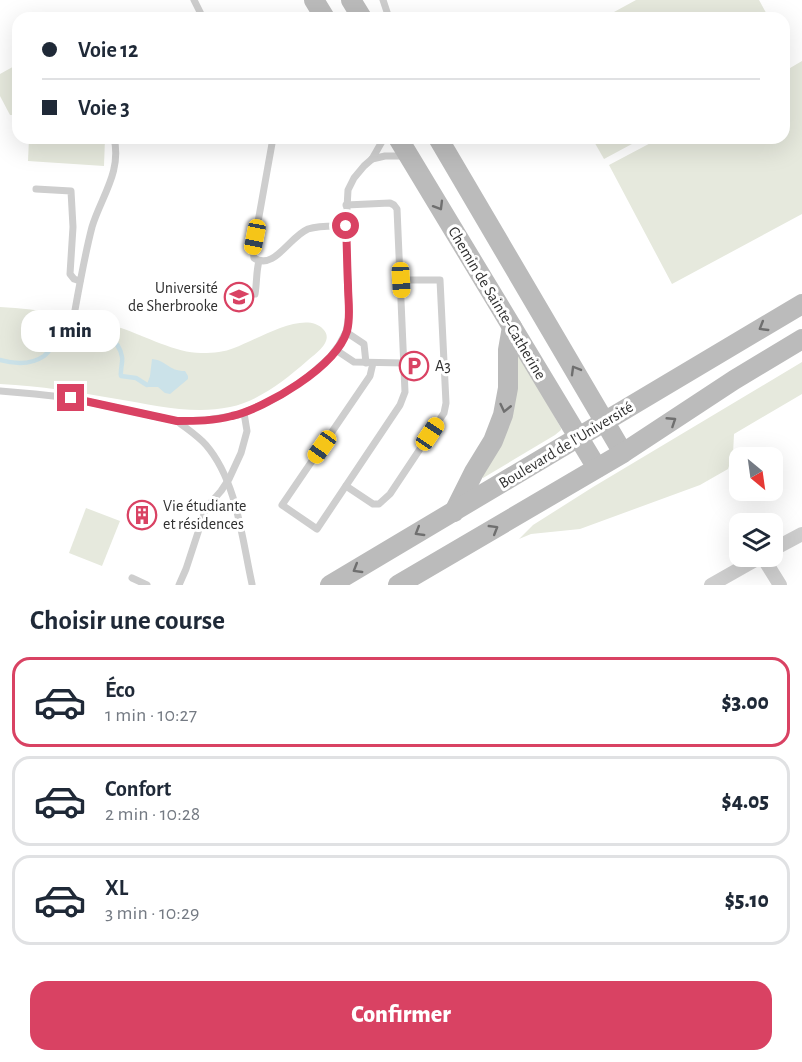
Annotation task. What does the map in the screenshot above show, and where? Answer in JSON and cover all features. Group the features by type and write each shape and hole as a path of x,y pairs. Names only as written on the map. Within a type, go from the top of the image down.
{"main road":[{"name":"Chemin de Sainte-Catherine","path":"402,144 597,468"},
{"name":"Chemin de Sainte-Catherine","path":"442,144 623,453"},
{"name":"Boulevard de l'Université","path":"330,585 802,304"},
{"path":"454,512 474,472 490,447 503,415 508,388 508,350 512,327"},
{"path":"398,585 623,453 734,380 802,339"}],"street":[{"path":"783,544 802,534"},
{"path":"711,585 743,567"},
{"path":"769,567 780,585"}],"lane":[{"path":"75,310 93,226 115,167 115,144"},
{"path":"272,144 253,250 254,258 266,262 271,260 292,240 308,230 319,227 346,226"},
{"path":"0,392 71,398 177,421 219,419 244,413 296,386 336,350 346,332 348,190 352,181 372,159 381,144"},
{"path":"372,159 386,156 409,156"},
{"path":"36,189 71,191 73,227 70,273 74,279 80,281"},
{"path":"346,205 387,203 396,207 398,213 405,363 404,397 317,529 282,505 370,376 370,363 363,344 346,332"},
{"path":"255,294 255,276 259,261"},
{"path":"346,486 373,504 379,504 390,494 445,411 440,280 401,280"},
{"path":"336,350 354,362 405,363"},
{"path":"179,585 206,508 221,491 237,462 247,428 244,413"},
{"path":"177,421 204,443 213,454 227,482 252,584"},
{"path":"132,578 147,585"}],"shaded area":[{"path":"636,0 759,0 766,12 614,12"},
{"path":"802,61 802,214 672,284 609,165 649,144 790,144 790,68"},
{"path":"12,67 12,115 0,96 0,74"},
{"path":"29,144 105,144 104,166 28,161"},
{"path":"595,144 632,144 604,159"},
{"path":"0,307 91,320 193,353 227,350 292,324 315,324 323,329 327,338 319,351 299,368 271,389 251,400 230,407 188,410 59,390 0,384"},
{"path":"517,350 561,430 483,478 481,476"},
{"path":"802,362 802,394 734,434 733,447 729,447 728,469 700,485 580,529 531,534 519,539 533,525"},
{"path":"86,508 120,521 102,566 69,553"}],"water":[{"path":"152,359 179,371 185,371 188,379 170,394 158,387 146,387"}],"waterway":[{"path":"0,360 17,363 34,361 46,354 57,340 65,340 82,333 102,333 113,340 120,351 121,376 136,378 147,385"}],"place":[{"name":"Université de Sherbrooke","path":"239,297"},
{"name":"A3","path":"414,366"},
{"name":"Vie étudiante et résidences","path":"142,515"}],"route":[{"path":"71,398 177,421 194,421 219,419 244,413 296,386 330,357 346,332 348,315 346,226"}]}
